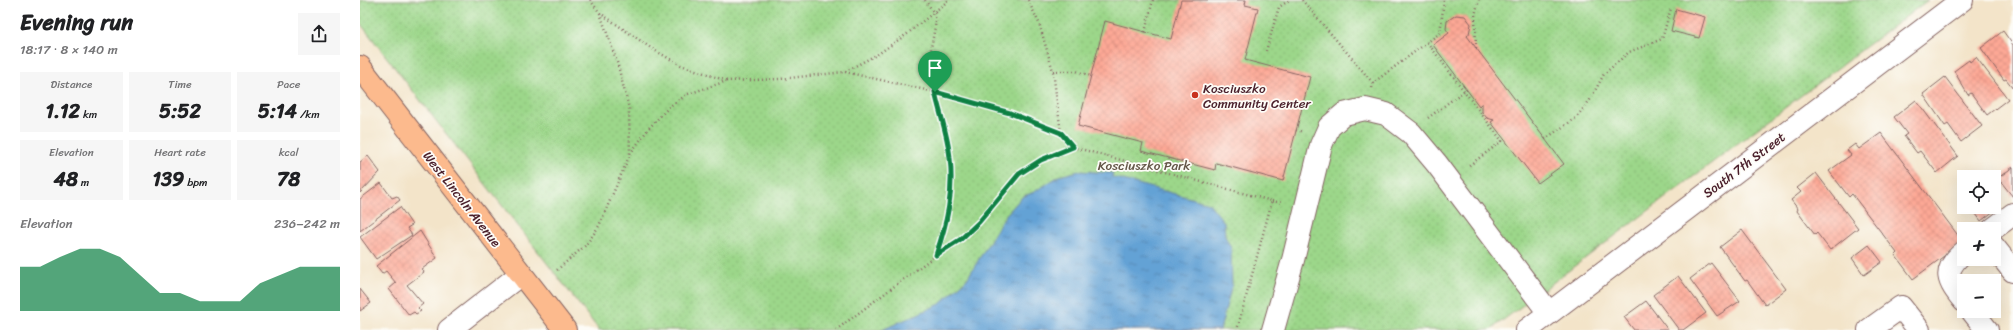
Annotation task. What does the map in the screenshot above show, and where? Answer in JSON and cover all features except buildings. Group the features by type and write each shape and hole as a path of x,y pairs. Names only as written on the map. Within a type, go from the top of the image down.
{"main road":[{"name":"West Lincoln Avenue","path":"360,67 565,330"}],"street":[{"name":"South 7th Street","path":"1527,330 1962,0"},
{"path":"1273,330 1293,260 1321,145 1329,127 1344,114 1365,109 1386,114 1411,133 1437,164 1550,313"},
{"path":"2001,223 2013,214"},
{"path":"2001,256 2013,271"},
{"path":"1957,259 1951,265 1949,272 1949,280 1957,291"},
{"path":"449,330 521,274"},
{"path":"1869,330 1901,307 1919,330"},
{"path":"1978,318 1987,330"}],"path":[{"path":"590,0 600,13 654,50 681,65 727,80"},
{"path":"925,0 934,13 936,21 931,48 932,71 935,92 950,158 951,195 946,226 936,255"},
{"path":"844,72 878,54 950,0"},
{"path":"1028,0 1039,23 1053,71 1061,133"},
{"path":"1145,32 1153,0"},
{"path":"1266,51 1279,7 1290,0"},
{"path":"1302,0 1373,83"},
{"path":"1372,89 1373,83 1440,33 1444,0"},
{"path":"1476,48 1475,15 1479,0"},
{"path":"1545,139 1576,118 1590,100 1604,74 1629,52 1662,39 1671,8"},
{"path":"600,13 617,62 629,108 630,154"},
{"path":"1428,42 1502,141 1469,166"},
{"path":"1053,71 1076,71 1091,76"},
{"path":"557,270 586,245 598,226 630,154 649,128 670,106 688,94 727,80 780,79 844,72 935,92 1010,113 1061,133 1073,147 1272,201 1237,330"},
{"path":"1424,120 1464,90"},
{"path":"836,330 936,255 961,239 979,222 1019,174 1041,160 1073,147"}],"green space":[{"name":"Kosciuszko Park","path":"360,0 1928,0 1490,330 599,330 360,23"}],"water":[{"path":"1079,171 1113,173 1112,177 1209,203 1224,222 1225,236 1231,248 1232,285 1220,330 882,330 940,304 967,279 1005,216 1022,197 1034,192 1059,176"}],"place":[{"name":"Kosciuszko Community Center","path":"1195,95"}],"route":[{"path":"935,92 1010,113 1061,133 1073,147 1041,160 1019,174 979,222 961,239 936,255 946,226 951,195 950,158 935,92"}]}
